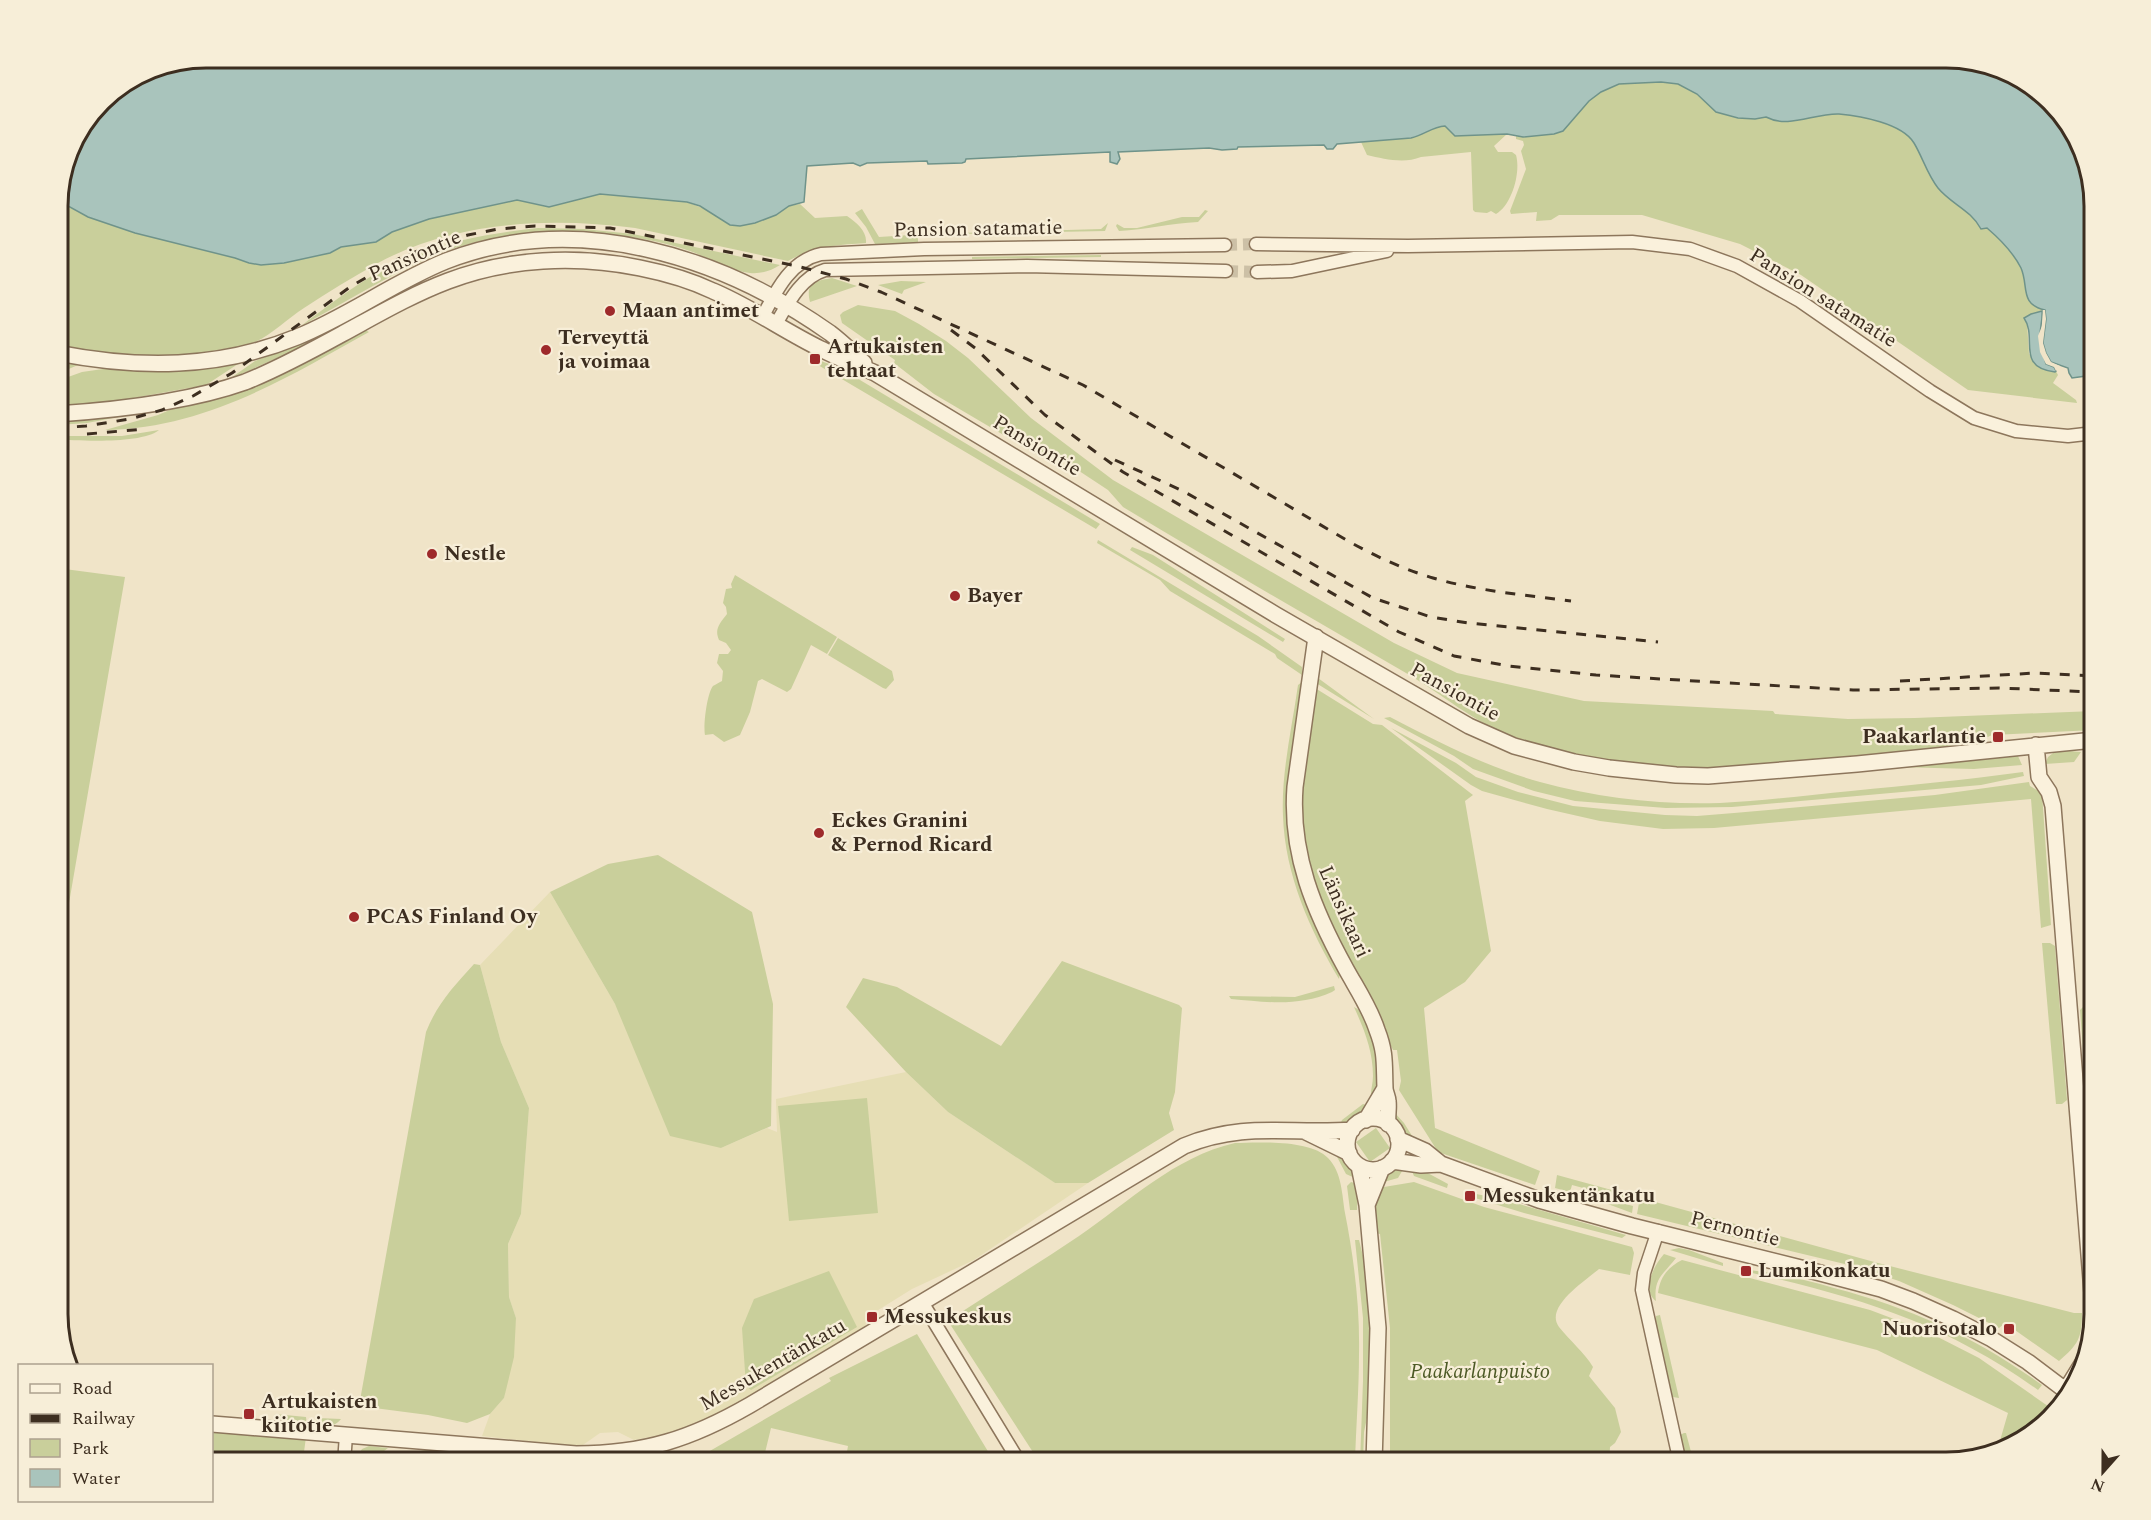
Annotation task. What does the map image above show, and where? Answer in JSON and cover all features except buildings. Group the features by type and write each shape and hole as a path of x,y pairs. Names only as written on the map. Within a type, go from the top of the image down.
{"street":[{"name":"Pansiontie","path":"68,355 132,364 185,363 238,355 298,337 392,287 448,261 499,246 543,241 593,241 655,250 707,266 745,283 832,334 875,373"},
{"name":"Pansion satamatie","path":"1256,244 1408,246 1632,242 1690,249 1737,266 1800,301 1930,391 1974,418 2005,428 2034,433 2068,436 2084,434"},
{"name":"Pansion satamatie","path":"769,320 773,298 780,285 800,263 811,256 821,254 941,249 1225,245"},
{"name":"Pansion satamatie","path":"1257,272 1292,271 1408,246"},
{"name":"Pansiontie","path":"68,413 180,399 246,381 428,290 472,273 507,265 548,261 576,261 639,268 670,275 705,287 821,349 875,373 1316,638 1488,735 1542,754 1609,768 1676,775 1751,774 2084,741"},
{"name":"Pansion satamatie","path":"769,320 787,306 805,282 813,275 825,270 1027,266 1226,272"},
{"name":"Länsikaari","path":"1316,638 1295,787 1297,847 1306,884 1317,911 1376,1027 1386,1063 1385,1088 1388,1101 1388,1124"},
{"path":"2036,745 2039,777 2049,792 2053,807 2084,1205"},
{"path":"1366,1120 1385,1088"},
{"path":"1367,1205 1387,1164 1397,1152 1398,1138 1388,1124 1378,1119 1366,1120 1357,1124 1347,1141 1352,1159 1359,1166 1372,1170 1387,1164"},
{"name":"Messukentänkatu","path":"625,1452 683,1438 728,1418 1184,1146 1211,1136 1237,1131 1352,1130"},
{"name":"Messukentänkatu","path":"1306,1132 1349,1152"},
{"name":"Pernontie","path":"1398,1138 1425,1151 1441,1164 1539,1200 1824,1274 1913,1301 1953,1318 1990,1338 2062,1388"},
{"name":"Pernontie","path":"1387,1164 1441,1164"},
{"path":"1359,1166 1367,1205 1378,1328 1374,1452"},
{"path":"1658,1231 1646,1262 1642,1290 1678,1452"},
{"path":"922,1302 1013,1452"},
{"name":"Messukentänkatu","path":"213,1424 552,1452"},
{"path":"344,1452 345,1435"}],"shaded area":[{"path":"550,892 615,1004 721,1148 767,1128 777,1132 776,1099 906,1072 948,1112 1055,1183 1088,1183 974,1260 912,1289 867,1317 865,1328 722,1414 677,1432 634,1440 618,1432 600,1433 580,1447 482,1436 490,1414 504,1398 516,1318 509,1297 508,1244 521,1214 529,1108 501,1042 480,965"}],"green space":[{"path":"1619,68 1683,68 1865,96 1990,205 2043,310 2024,318 2027,322 2029,354 2056,371 2058,375 2053,383 2077,403 1968,390 1801,275 1740,244 1642,215 1559,215 1551,220 1536,221 1537,212 1511,214 1510,211 1526,169 1521,151 1523,141 1516,139 1516,135"},
{"path":"1406,116 1507,134 1494,146 1498,152 1512,152 1516,155 1517,170 1511,196 1502,210 1496,214 1491,211 1487,213 1473,210 1471,152 1401,160 1367,155 1361,142"},
{"path":"600,194 687,202 745,225 777,215 789,206 800,204 815,218 847,216 863,231 866,243 817,249 788,261 635,228 570,223 503,226 439,238 408,249 350,279 298,312 268,335 248,344 182,355 120,354 68,347 68,206 88,217 135,233 249,263 284,263 330,253 341,247 376,242 392,232 429,219 517,200 549,207"},
{"path":"862,209 879,237 942,233 946,228 946,232 942,235 918,237 918,243 875,244 855,213"},
{"path":"1205,210 1208,211 1198,222 1119,231 1116,226 1117,224 1124,228 1137,228 1182,217 1199,217"},
{"path":"1108,223 1105,231 958,234 956,227 960,233 1101,229"},
{"path":"538,228 584,229 633,234 780,265 766,272 750,273 727,267 679,247 646,240 580,233 518,235 477,242 438,254 385,279 301,326 370,277 418,254 477,237"},
{"path":"1101,255 1101,257 972,259 972,257"},
{"path":"832,278 857,286 810,302 811,286"},
{"path":"901,281 926,282 904,290 902,294 878,285"},
{"path":"858,305 895,311 919,324 968,358 1031,418 1113,480 1394,643 1457,673 1584,701 1773,711 1775,714 1848,719 2084,711 2084,730 1992,735 1973,744 1716,770 1665,767 1589,757 1515,737 1485,724 1420,681 1123,507 1108,490 1064,461 1061,465 1041,457 934,394 894,363 895,360 842,323 840,315"},
{"path":"363,329 369,332 275,383 210,411 142,427 105,430 158,415 179,406 223,397 256,385"},
{"path":"306,341 308,344 228,380 255,361"},
{"path":"821,361 840,368 1100,524 1096,529 818,365"},
{"path":"241,362 206,385 116,401 68,406 68,377 103,369"},
{"path":"68,363 78,365 68,369"},
{"path":"155,410 87,423 68,424 68,420"},
{"path":"159,430 139,438 125,440 68,440 68,436 122,436"},
{"path":"1098,540 1258,636 1302,667 1302,675 1277,658 1275,654 1170,591 1160,580 1097,543"},
{"path":"1132,547 1153,555 1285,639 1283,642 1130,550"},
{"path":"68,569 125,577 68,909"},
{"path":"735,575 837,637 827,654 811,645 791,689 787,692 762,679 758,681 750,712 740,735 724,742 713,734 705,735 705,725 707,702 711,690 713,686 722,681 723,671 717,663 719,654 728,654 731,650 726,643 719,640 717,629 727,614 723,603 726,589 732,588 731,584"},
{"path":"838,638 892,671 894,680 886,689 828,655"},
{"path":"1318,678 1374,719 1316,683"},
{"path":"1302,682 1288,827 1291,851 1302,893 1340,973 1339,979 1318,941 1301,901 1294,881 1285,838 1283,800 1285,767 1298,685"},
{"path":"1315,688 1373,724 1382,725 1473,795 1465,801 1491,951 1465,982 1424,1008 1435,1128 1540,1171 1535,1185 1438,1152 1399,1090 1401,1081 1397,1050 1393,1050 1317,897 1303,850 1300,797"},
{"path":"1390,717 1463,753 1520,776 1584,792 1652,801 1736,802 2023,772 2024,776 1981,785 1732,807 1666,808 1575,801 1534,791 1473,769 1454,756 1384,718"},
{"path":"1391,728 1456,763 1476,777 1518,792 1573,806 1665,815 1697,816 1935,795 2029,782 2030,786 2042,793 2051,925 2041,928 2031,799 1714,828 1663,829 1600,821 1482,791"},
{"path":"2057,750 2081,752 2074,762 2045,764 2048,757"},
{"path":"2018,756 2022,765 1974,769 1896,767"},
{"path":"658,855 752,912 773,1004 771,1126 721,1148 670,1136 615,1004 550,892 608,864"},
{"path":"2042,943 2055,946 2067,1100 2062,1104 2056,1104"},
{"path":"1062,961 1182,1008 1175,1092 1169,1113 1174,1130 1088,1183 1055,1183 948,1112 906,1072 846,1007 863,978 897,987 1001,1046"},
{"path":"474,964 480,965 501,1042 529,1108 521,1214 508,1244 509,1297 516,1318 514,1357 504,1398 490,1414 467,1423 428,1415 359,1406 426,1032 441,1004"},
{"path":"1334,986 1335,990 1320,997 1295,1002 1231,999 1229,996 1295,997"},
{"path":"2084,1006 2084,1061 2080,1010"},
{"path":"1354,1007 1362,1013 1368,1023 1376,1050 1378,1078 1371,1099 1373,1076 1370,1049"},
{"path":"867,1098 878,1213 789,1221 778,1106"},
{"path":"1363,1104 1370,1106 1356,1119 1339,1127 1342,1120"},
{"path":"1395,1113 1414,1139 1400,1130 1396,1123"},
{"path":"1376,1128 1390,1148 1370,1162 1356,1142"},
{"path":"1235,1143 1297,1145 1320,1152 1328,1158 1336,1170 1342,1191 1354,1265 1357,1301 1359,1368 1355,1452 1033,1452 948,1321 1079,1236 1153,1182 1192,1159"},
{"path":"1335,1153 1342,1153 1355,1171 1357,1179 1346,1174"},
{"path":"1405,1166 1398,1178 1380,1183 1391,1169"},
{"path":"1411,1169 1424,1171 1448,1184 1447,1188 1414,1176"},
{"path":"1557,1175 1878,1263 2074,1313 2082,1313 2080,1335 2071,1350 2059,1361 2005,1323 1999,1328 1899,1281 1853,1266 1637,1214 1639,1203 1572,1185 1570,1192 1555,1188"},
{"path":"1351,1182 1358,1184 1357,1210 1350,1210 1347,1186"},
{"name":"Paakarlanpuisto","path":"1414,1182 1484,1207 1632,1247 1634,1253 1630,1275 1599,1269 1576,1287 1561,1303 1556,1319 1559,1327 1593,1367 1589,1376 1615,1408 1621,1432 1610,1447 1610,1452 1390,1452 1390,1328 1380,1234 1376,1233 1374,1206 1378,1188"},
{"path":"1476,1194 1502,1199 1626,1235 1622,1238 1524,1213 1475,1198"},
{"path":"1590,1195 1633,1206 1632,1213 1589,1197"},
{"path":"1355,1240 1359,1240 1367,1272 1371,1319 1371,1399 1364,1432 1363,1452 1360,1452 1363,1381 1363,1318"},
{"path":"1679,1248 1723,1263 1723,1266 1670,1250"},
{"path":"1664,1254 1676,1258 1658,1282 1656,1301 1649,1284 1656,1264"},
{"path":"1682,1260 1870,1310 1926,1331 1979,1358 2048,1406 2029,1424 2000,1441 2008,1413 1877,1350 1658,1293 1666,1273"},
{"path":"1749,1270 1823,1285 1917,1315 1968,1339 2042,1385 2038,1390 1969,1347 1899,1315 1827,1292 1748,1272"},
{"path":"829,1271 857,1327 751,1390 746,1386 742,1328 754,1299"},
{"path":"1660,1315 1679,1398 1673,1397 1670,1393 1654,1323 1656,1316"},
{"path":"917,1334 988,1452 847,1452 848,1446 771,1428 765,1452 708,1452 831,1381 829,1378"},
{"path":"275,1414 306,1417 307,1425 274,1418"},
{"path":"316,1418 341,1419 332,1426 325,1426 313,1425"},
{"path":"213,1429 306,1437 304,1452 213,1452"},
{"path":"1686,1433 1691,1452 1684,1452 1680,1435"},
{"path":"369,1446 388,1448 383,1452 360,1452"},
{"path":"431,1449 471,1452 422,1452 421,1451"}],"water":[{"path":"197,68 1963,69 1998,78 2029,96 2043,108 2060,129 2073,153 2079,170 2084,206 2084,376 2072,378 2068,368 2051,362 2043,343 2045,310 2037,307 2028,299 2021,268 2014,257 1987,228 1981,229 1972,217 1938,188 1914,143 1900,130 1869,119 1839,114 1793,121 1766,117 1738,118 1716,112 1697,94 1678,84 1661,82 1619,84 1601,92 1589,101 1563,131 1554,134 1523,137 1507,134 1455,136 1445,126 1411,138 1337,144 1333,149 1327,149 1324,145 1118,152 1120,159 1117,164 1110,162 1110,152 966,159 962,163 928,164 927,161 867,163 860,166 853,163 807,166 804,202 789,206 776,215 755,223 740,226 730,225 700,206 687,202 600,194 549,207 517,200 429,219 392,232 376,242 341,247 330,253 284,263 261,265 135,233 88,217 68,206 68,197 72,170 78,153 96,122 115,102 137,86 161,75"},
{"path":"2042,311 2041,346 2046,364 2054,367 2055,372 2043,369 2031,358 2028,326 2024,318"}],"pier":[{"path":"2043,310 2045,310 2046,319 2043,343 2051,362 2060,366 2056,371 2054,367 2046,364 2040,352 2038,336 2042,326"}],"tunnel":[{"path":"1225,245 1256,244"},
{"path":"1226,271 1257,272"}],"railway":[{"path":"68,427 130,419 162,410 193,396 232,373 350,287 400,258 425,248 498,229 535,226 610,228 797,266 846,279 881,292 1083,385 1348,541 1389,562 1433,578 1467,586 1571,601"},
{"path":"951,330 975,348 1045,415 1123,472 1399,632 1454,656 1509,666 1596,675 1853,690 1999,688 2084,692"},
{"path":"87,434 144,429"},
{"path":"1115,460 1183,491 1373,598 1431,617 1468,623 1658,642"},
{"path":"1900,681 2035,673 2084,675"}],"place":[{"name":"Maan antimet","path":"610,311"},
{"name":"Terveyttä ja voimaa","path":"546,350"},
{"name":"Artukaisten tehtaat","path":"815,359"},
{"name":"Nestle","path":"432,554"},
{"name":"Bayer","path":"955,596"},
{"name":"Paakarlantie","path":"1998,737"},
{"name":"Eckes Granini & Pernod Ricard","path":"819,833"},
{"name":"PCAS Finland Oy","path":"354,917"},
{"name":"Messukentänkatu","path":"1470,1196"},
{"name":"Lumikonkatu","path":"1746,1271"},
{"name":"Messukeskus","path":"872,1317"},
{"name":"Nuorisotalo","path":"2009,1329"},
{"name":"Artukaisten kiitotie","path":"249,1414"}]}
